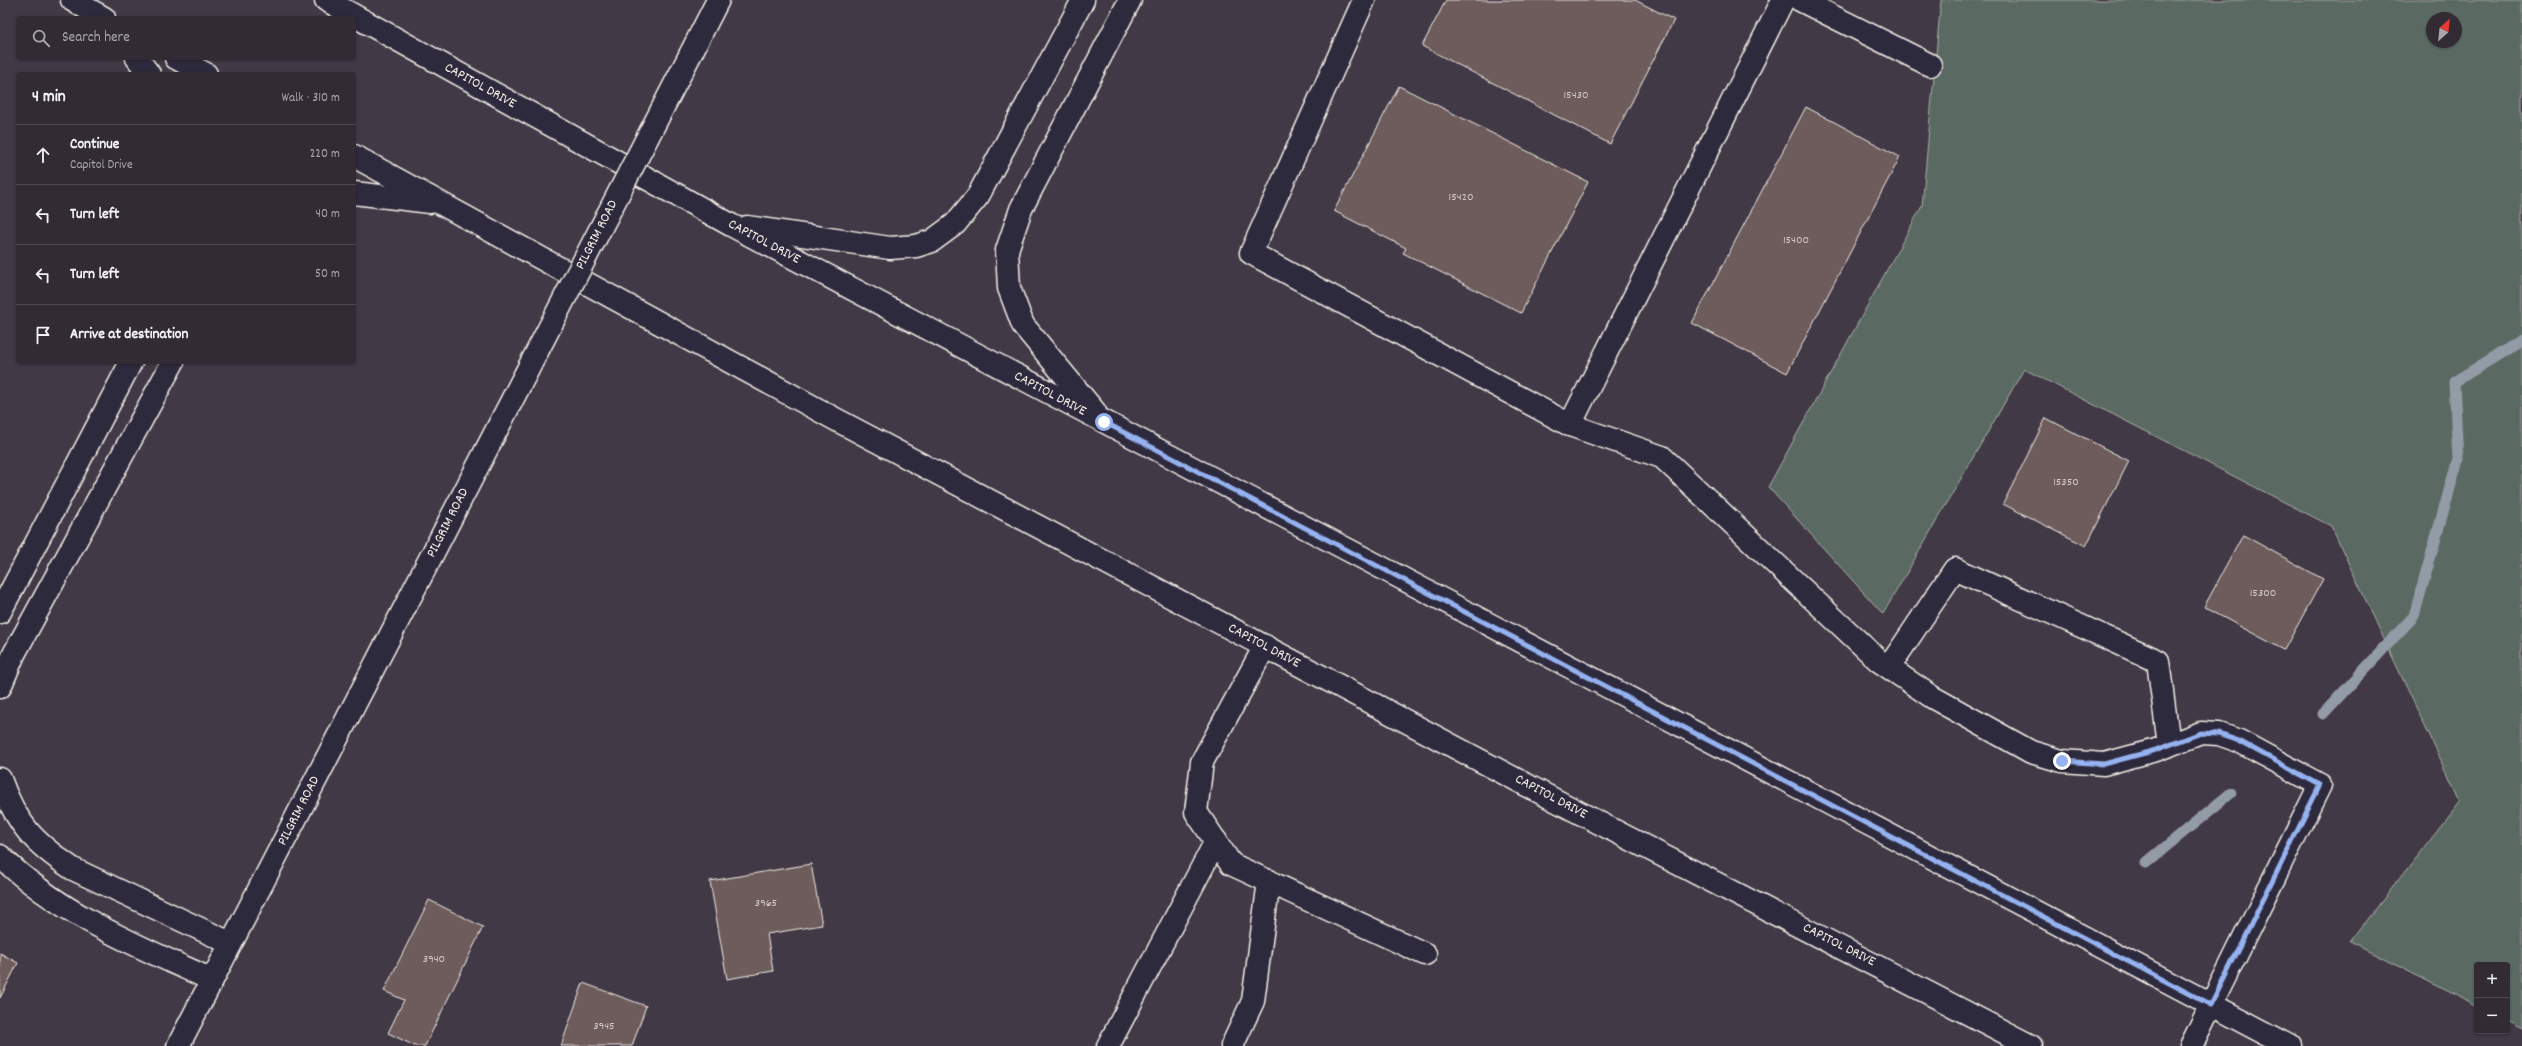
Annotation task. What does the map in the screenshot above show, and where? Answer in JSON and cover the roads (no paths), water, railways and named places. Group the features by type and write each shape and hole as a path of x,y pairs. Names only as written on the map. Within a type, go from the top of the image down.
{"main road":[{"path":"72,0 100,16"},
{"name":"CAPITOL DRIVE","path":"326,0 355,16"},
{"name":"PILGRIM ROAD","path":"178,1046 718,0"},
{"path":"731,225 890,248 916,246 932,241 955,224 978,196 1083,0"},
{"path":"1104,422 1023,325 1009,288 1007,250 1021,209 1130,0"},
{"path":"1364,0 1251,253 1570,425 1662,457 1851,636 1888,667 1932,697 2025,748 2056,759 2104,764 2169,745 2201,733 2219,734 2239,741 2320,785 2191,1046"},
{"path":"1570,425 1784,0"},
{"path":"1800,0 1930,65"},
{"name":"CAPITOL DRIVE","path":"356,17 731,225 2290,1046"},
{"path":"138,60 148,72"},
{"path":"180,60 202,72"},
{"name":"CAPITOL DRIVE","path":"356,157 842,423 1551,798 2031,1046"},
{"path":"356,193 441,203"},
{"path":"0,612 130,364"},
{"path":"0,687 14,654 172,364"},
{"path":"1888,667 1955,569 2158,661 2169,745"},
{"path":"1265,646 1202,762 1196,812 1231,864 1426,954"},
{"path":"0,779 8,800 26,831 52,855 73,869 230,943"},
{"path":"1108,1046 1216,842"},
{"path":"0,856 14,869 55,900 106,931 212,980"},
{"path":"1232,1046 1253,1001 1269,881"}],"waterway":[{"path":"2323,714 2414,616 2458,459 2454,382 2522,340"},
{"path":"2146,863 2231,793"}]}
